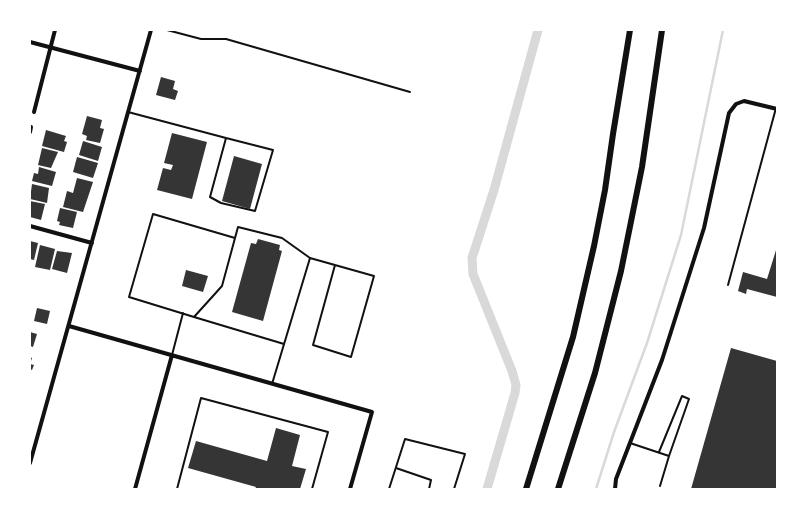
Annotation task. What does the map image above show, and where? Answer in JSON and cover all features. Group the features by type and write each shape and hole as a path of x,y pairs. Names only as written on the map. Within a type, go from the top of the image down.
{"highway":[{"path":"526,489 573,337 594,246 606,190 630,30"},
{"path":"558,489 595,374 622,271 642,167 662,30"}],"street":[{"path":"34,112 55,30"},
{"path":"30,463 151,30"},
{"path":"30,42 140,71"},
{"path":"615,489 616,479 662,360 704,228 729,113 736,104 744,101 777,109"},
{"path":"30,226 92,243"},
{"path":"69,326 372,412 350,489"},
{"path":"135,489 172,356"}],"lane":[{"path":"167,30 201,39 226,39 410,92"},
{"path":"728,285 777,109"},
{"path":"128,112 273,150 255,211 221,202 210,197 226,138"},
{"path":"236,238 152,214 129,297 284,344"},
{"path":"194,317 222,286 238,227 282,238 310,258 335,265 374,276 351,357 313,345 335,265"},
{"path":"272,384 310,258"},
{"path":"172,356 184,313"},
{"path":"658,452 682,396 689,399 660,486"},
{"path":"177,489 202,398 328,432 312,489"},
{"path":"390,489 405,439 465,454 454,489"},
{"path":"630,443 669,456"},
{"path":"396,468 432,480 429,489"}],"building":[{"path":"161,77 175,81 173,89 178,91 175,100 156,95"},
{"path":"87,116 102,120 100,128 104,129 100,143 86,140 87,136 82,134"},
{"path":"46,130 66,136 64,141 67,142 64,152 42,146"},
{"path":"172,133 207,142 192,199 157,190 163,168 171,170 173,165 164,163"},
{"path":"83,141 102,147 98,161 79,155"},
{"path":"42,148 58,152 51,168 38,165"},
{"path":"234,156 262,164 250,209 222,201"},
{"path":"77,157 98,163 93,178 73,172"},
{"path":"39,167 56,172 52,186 32,181 34,173 38,174"},
{"path":"77,178 93,182 83,212 63,207 67,191 73,193"},
{"path":"32,184 49,188 47,203 30,199"},
{"path":"30,201 45,204 41,220 30,217"},
{"path":"60,208 77,212 73,228 59,225 60,222 57,221"},
{"path":"258,239 280,245 279,250 282,251 263,321 232,312 251,243 256,244"},
{"path":"30,241 38,243 34,260 30,259"},
{"path":"40,245 55,249 50,270 35,267"},
{"path":"777,247 777,297 747,289 746,294 738,291 743,272 767,279"},
{"path":"57,251 72,253 67,273 52,269"},
{"path":"186,270 208,276 203,292 182,286"},
{"path":"37,308 50,311 47,324 34,321"},
{"path":"30,332 37,334 33,347 30,346"},
{"path":"731,348 777,361 777,489 691,489"},
{"path":"30,364 34,365 32,370 30,369"},
{"path":"276,428 300,435 292,466 306,469 300,489 255,489 256,487 188,468 196,441 267,461"}],"waterway":[{"path":"487,489 516,385 473,274 472,258 494,190 538,30"},
{"path":"596,489 614,432 647,343 681,235 723,30"}]}
